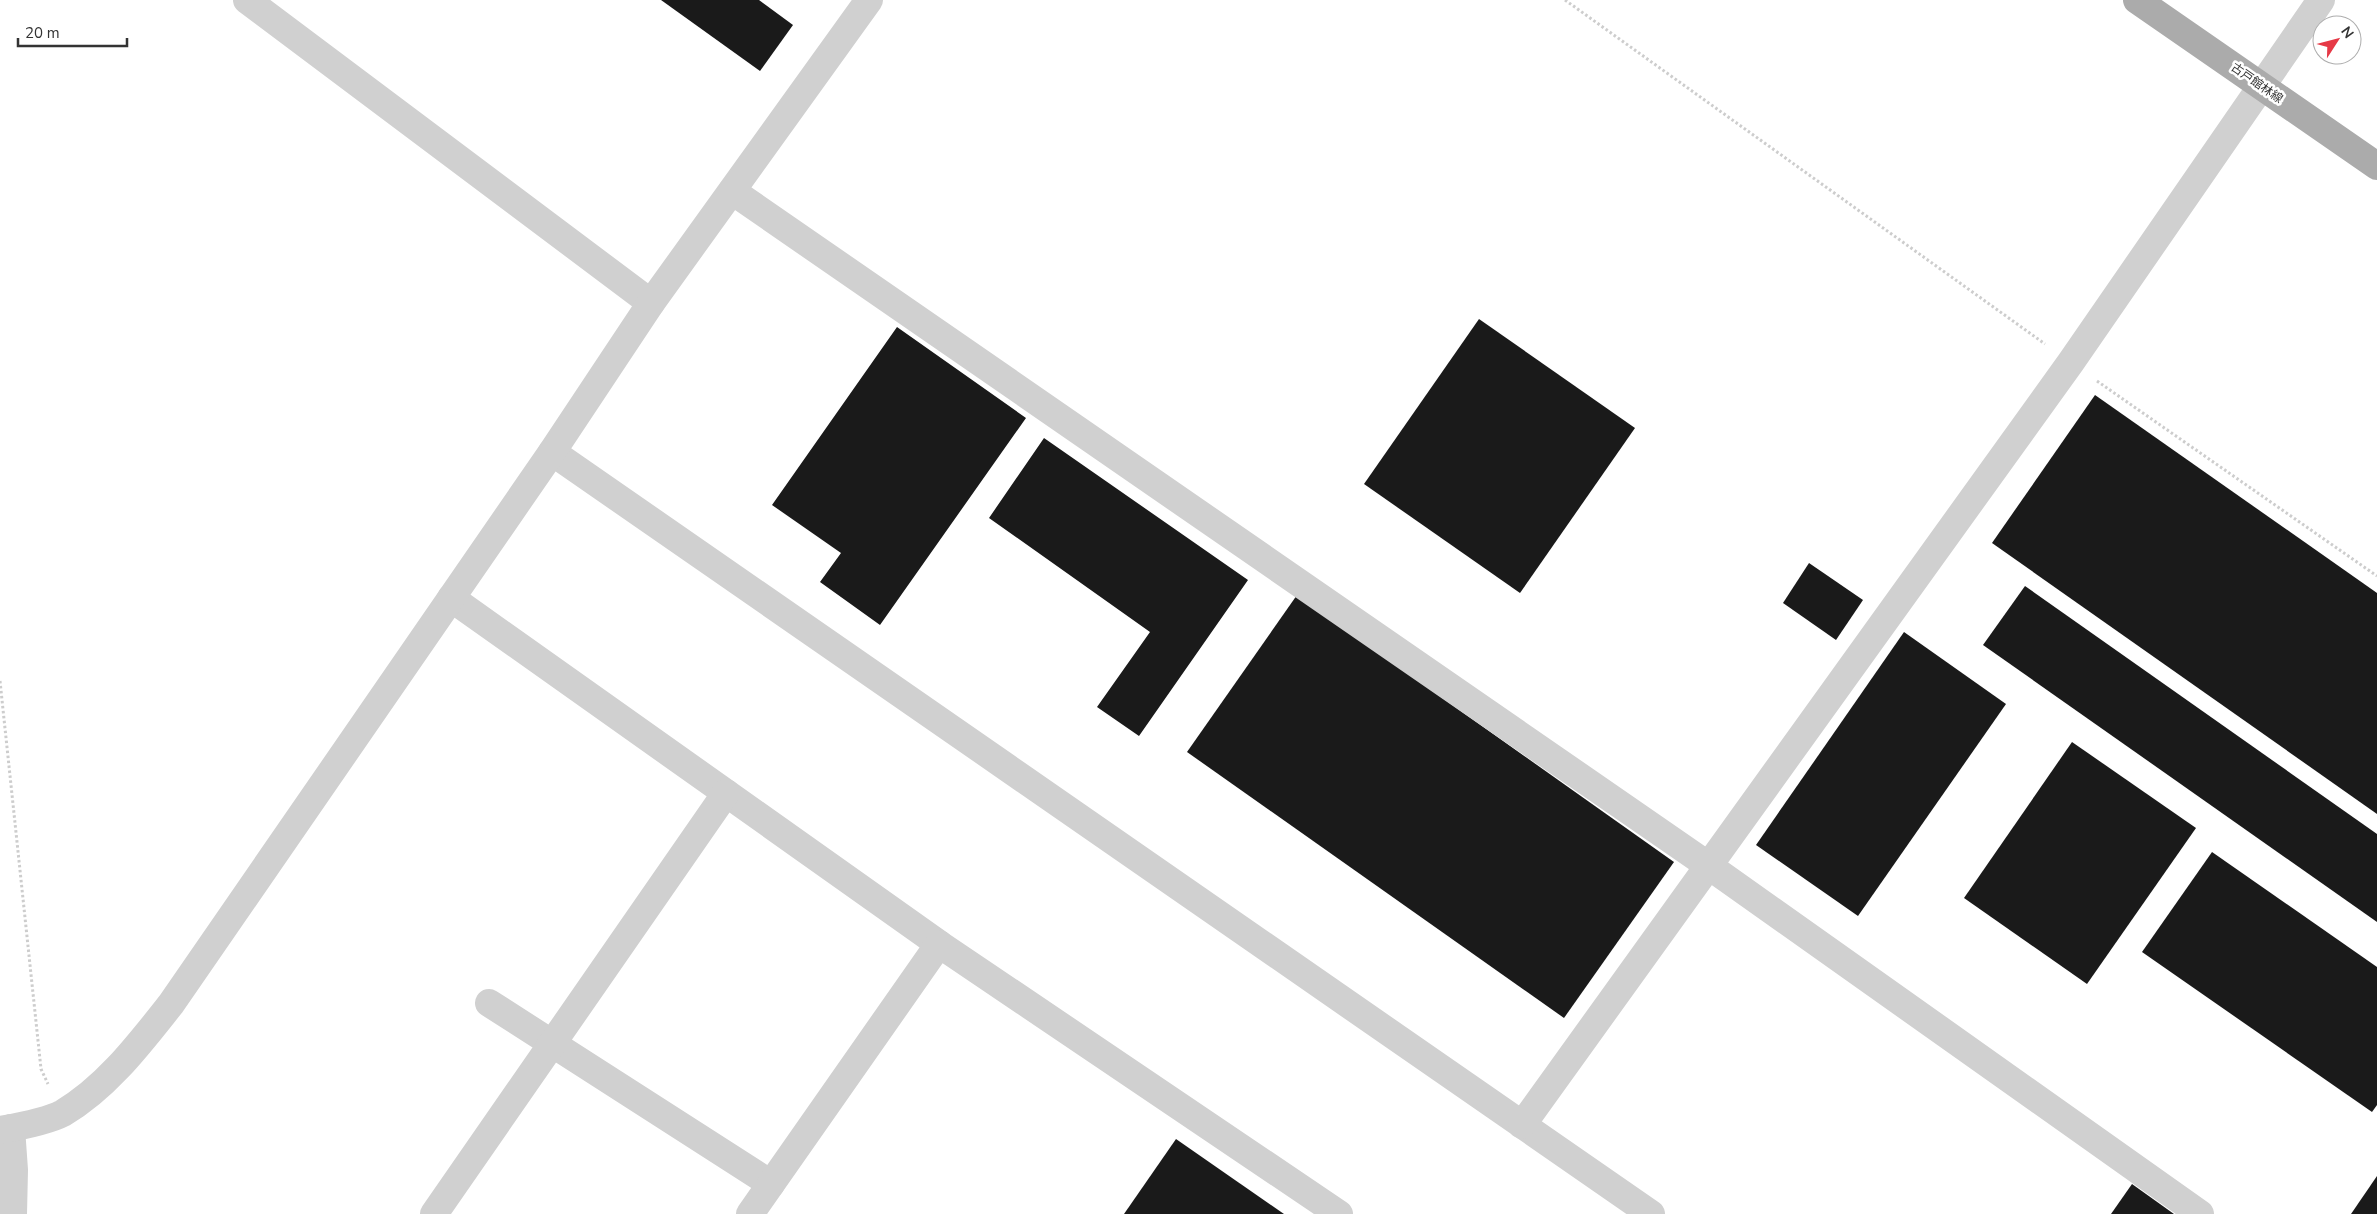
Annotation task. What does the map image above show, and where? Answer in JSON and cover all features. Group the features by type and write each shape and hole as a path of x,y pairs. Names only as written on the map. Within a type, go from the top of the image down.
{"main road":[{"name":"古戸館林線","path":"2137,0 2377,166"}],"street":[{"path":"247,0 651,303"},
{"path":"13,1214 14,1170 6,1129 62,1113 101,1083 140,1044 171,1004 552,452 651,303 870,0"},
{"path":"1522,1125 2071,362 2321,0"},
{"path":"732,191 1709,866 2200,1214"},
{"path":"552,452 1651,1214"},
{"path":"451,598 939,944 1339,1214"},
{"path":"434,1214 726,793"},
{"path":"750,1214 939,944"},
{"path":"488,1003 771,1184"}],"path":[{"path":"1565,0 2071,362 2377,576"},
{"path":"0,681 41,1069 62,1113"}],"building":[{"path":"661,0 759,0 793,25 760,71"},
{"path":"1479,319 1635,428 1520,593 1364,484"},
{"path":"897,327 1026,418 880,625 820,582 841,553 772,505"},
{"path":"2095,395 2377,593 2377,814 1992,543"},
{"path":"1044,438 1248,580 1139,736 1097,707 1150,632 989,518"},
{"path":"1809,563 1863,600 1836,640 1783,603"},
{"path":"2025,586 2377,834 2377,922 1983,645"},
{"path":"1297,595 1674,862 1564,1018 1187,752"},
{"path":"1904,632 2006,704 1858,916 1756,845"},
{"path":"2072,742 2196,828 2087,984 1964,898"},
{"path":"2212,852 2377,967 2377,1105 2372,1112 2142,952"},
{"path":"1176,1139 1284,1214 1124,1214"},
{"path":"2377,1176 2377,1214 2351,1214"},
{"path":"2132,1184 2174,1214 2111,1214"}]}
